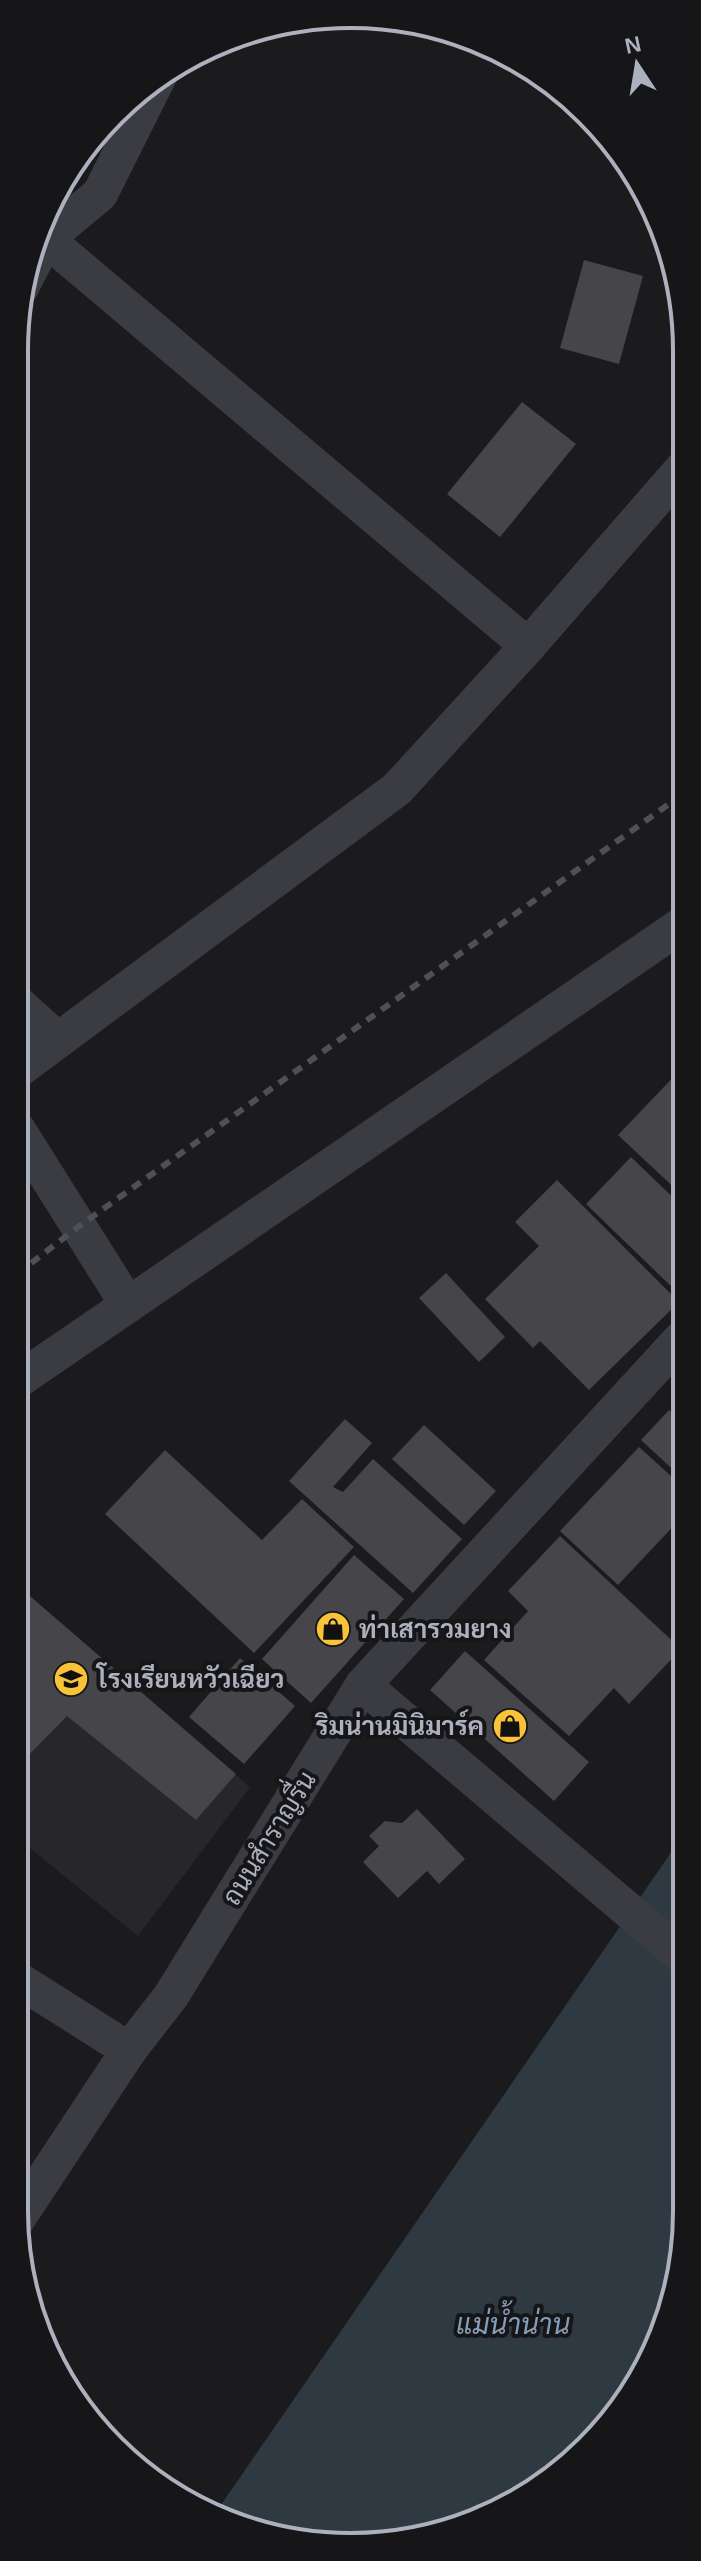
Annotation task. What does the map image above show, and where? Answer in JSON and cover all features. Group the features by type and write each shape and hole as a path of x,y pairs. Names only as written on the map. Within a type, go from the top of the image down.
{"street":[{"path":"49,236 100,194 146,101"},
{"path":"48,240 528,646"},
{"path":"28,1062 397,789 528,646 673,480"},
{"path":"28,1373 673,931"},
{"path":"28,1013 58,1040"},
{"path":"28,1146 128,1305"},
{"name":"ถนนสำราญรื่น","path":"28,2203 129,2050 171,1996 363,1685 673,1348"},
{"path":"363,1685 673,1948"},
{"path":"28,1986 129,2050"}],"shaded area":[{"name":"โรงเรียนหวัวเฉียว","path":"28,1594 250,1787 138,1936 28,1847"}],"water":[{"name":"แม่น้ำน่าน","path":"673,1850 673,2210 670,2253 656,2314 640,2353 619,2390 579,2439 530,2479 493,2500 434,2522 372,2532 329,2532 267,2522 221,2505"}],"building":[{"path":"584,260 643,276 619,364 560,348"},
{"path":"522,402 576,444 500,537 447,494"},
{"path":"673,1077 673,1187 618,1135"},
{"path":"631,1157 673,1197 673,1288 586,1204"},
{"path":"557,1180 673,1296 673,1308 589,1390 540,1341 533,1348 485,1299 539,1246 515,1222"},
{"path":"446,1273 505,1337 479,1362 419,1298"},
{"path":"669,1410 673,1414 673,1470 641,1440"},
{"path":"345,1419 372,1443 333,1487 343,1492 373,1459 462,1539 413,1593 289,1481"},
{"path":"424,1425 496,1491 464,1525 392,1459"},
{"path":"639,1447 673,1478 673,1527 618,1585 560,1531"},
{"path":"165,1450 262,1540 302,1499 354,1547 254,1653 105,1514"},
{"path":"560,1536 673,1642 673,1657 629,1704 614,1688 569,1736 484,1660 528,1611 508,1591"},
{"name":"ท่าเสารวมยาง","path":"354,1555 404,1599 311,1703 262,1659"},
{"path":"28,1594 236,1774 196,1820 67,1716 28,1756"},
{"name":"ริมน่านมินิมาร์ค","path":"465,1651 589,1762 554,1801 430,1690"},
{"path":"240,1658 295,1706 244,1764 189,1717"},
{"path":"417,1809 465,1859 439,1884 427,1871 398,1898 363,1862 379,1846 369,1836 385,1821 402,1823"}],"railway":[{"path":"28,1266 673,801"}],"place":[{"name":"ท่าเสารวมยาง","path":"333,1629"},
{"name":"โรงเรียนหวัวเฉียว","path":"71,1679"},
{"name":"ริมน่านมินิมาร์ค","path":"510,1726"}]}
